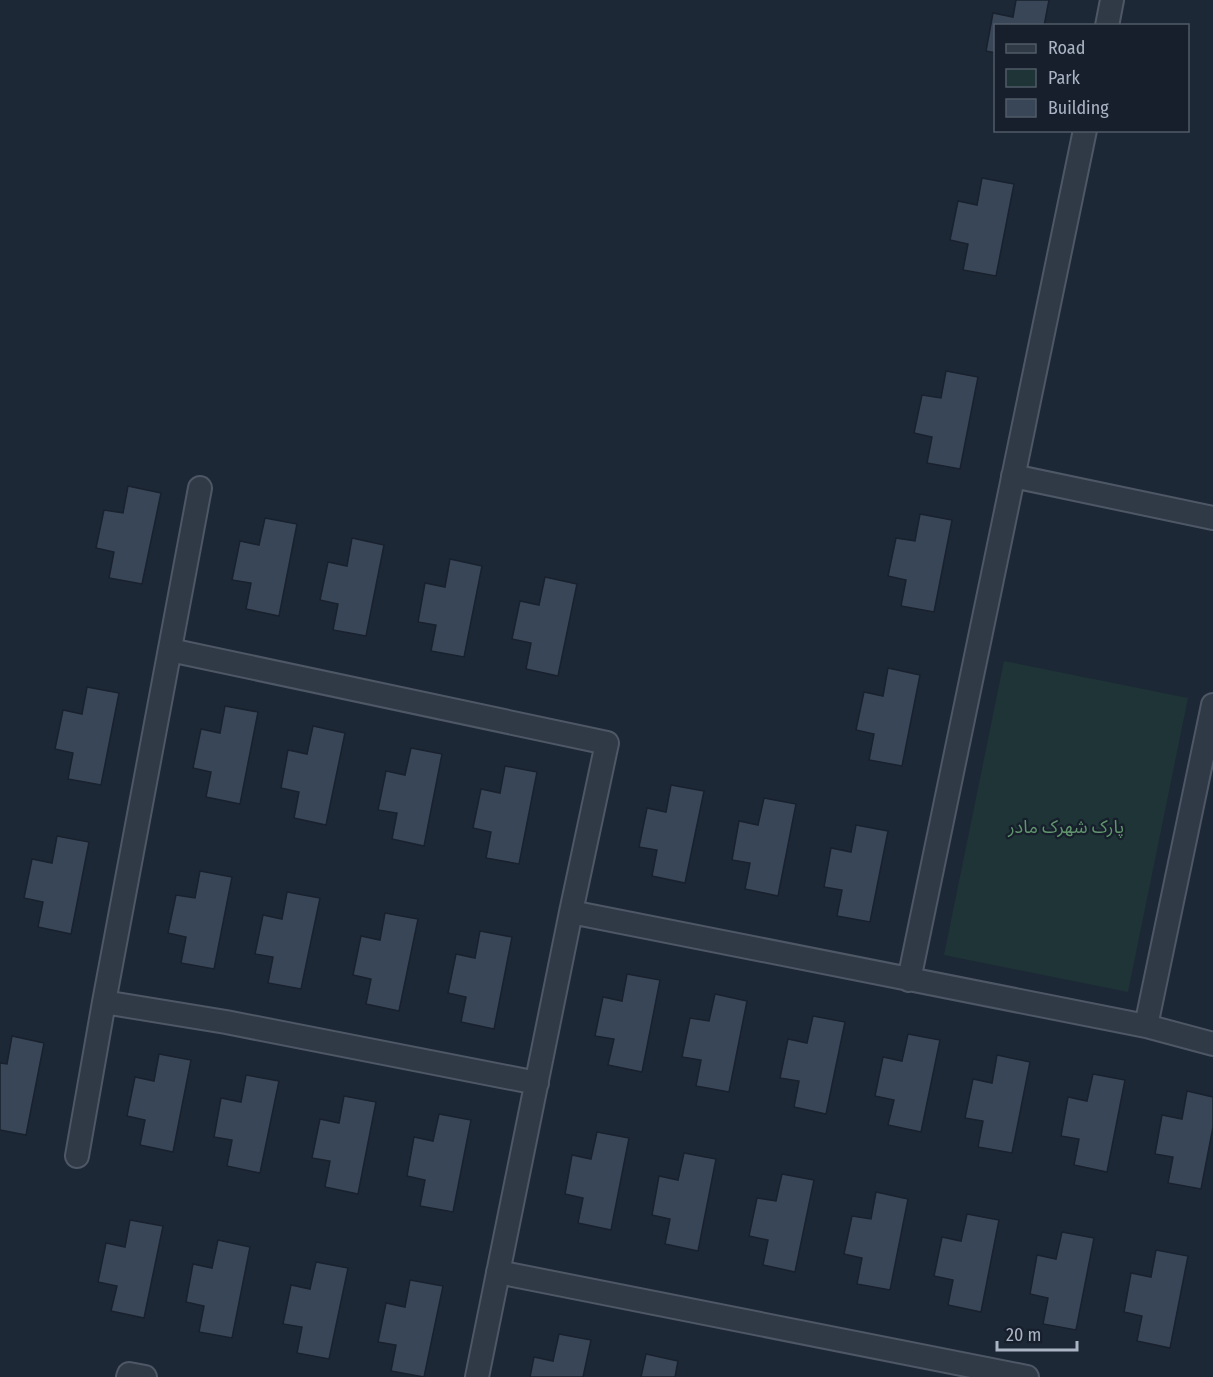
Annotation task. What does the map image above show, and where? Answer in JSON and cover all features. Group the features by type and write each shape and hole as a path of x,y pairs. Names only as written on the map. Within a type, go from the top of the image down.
{"street":[{"path":"1107,24 1112,0"},
{"path":"909,980 1085,132"},
{"path":"1013,476 1213,518"},
{"path":"77,1156 200,488"},
{"path":"170,650 607,743 477,1377"},
{"path":"1146,1026 1213,705"},
{"path":"571,912 1146,1026 1213,1044"},
{"path":"104,1002 226,1022 537,1083"},
{"path":"498,1272 1028,1377"},
{"path":"129,1377 129,1374 145,1377"}],"green space":[{"name":"پارک شهرک مادر","path":"1004,661 1188,698 1128,992 944,955"}],"building":[{"path":"1016,0 1049,0 1044,24 994,24 994,53 986,51 993,13 1013,17"},
{"path":"982,178 1014,184 996,276 963,270 968,244 950,240 958,201 977,205"},
{"path":"946,371 978,377 960,469 927,463 932,437 914,433 922,395 941,398"},
{"path":"128,486 161,493 142,584 109,578 114,552 96,548 104,510 123,513"},
{"path":"920,514 952,520 934,612 901,606 906,580 888,576 896,538 915,541"},
{"path":"265,518 297,524 279,616 246,609 251,583 232,580 240,541 259,545"},
{"path":"352,538 384,545 366,636 333,630 338,604 320,600 328,562 347,566"},
{"path":"450,559 482,566 464,657 431,651 436,625 418,622 425,583 445,587"},
{"path":"545,577 577,584 558,676 526,669 531,643 512,639 520,601 539,605"},
{"path":"888,668 920,675 902,766 869,760 874,734 856,730 864,692 883,696"},
{"path":"87,687 119,693 101,785 68,779 73,753 55,749 63,710 82,714"},
{"path":"225,706 258,712 240,804 206,797 211,772 193,768 201,729 220,733"},
{"path":"313,726 345,733 326,825 294,818 299,792 281,788 288,750 307,754"},
{"path":"411,748 442,754 424,846 392,839 397,813 378,810 386,771 405,775"},
{"path":"505,766 537,772 519,864 486,858 491,832 473,828 481,789 500,793"},
{"path":"671,785 704,791 685,883 652,876 657,850 639,847 647,808 666,812"},
{"path":"764,798 796,804 778,896 745,889 750,863 732,860 739,821 758,825"},
{"path":"856,825 888,831 870,922 837,916 842,890 824,887 831,848 851,852"},
{"path":"57,836 89,842 71,934 38,927 43,902 24,898 32,859 52,863"},
{"path":"200,871 232,877 214,969 181,963 186,937 168,933 176,895 195,898"},
{"path":"287,892 320,898 301,989 268,983 273,957 255,954 263,915 282,919"},
{"path":"385,913 418,919 399,1011 366,1004 371,979 353,975 361,936 380,940"},
{"path":"480,931 512,937 494,1029 461,1022 466,997 448,993 456,954 475,958"},
{"path":"627,974 660,980 642,1072 608,1065 614,1039 595,1036 603,997 622,1001"},
{"path":"715,994 747,1001 729,1092 696,1086 701,1060 682,1057 690,1018 709,1021"},
{"path":"813,1016 845,1022 826,1114 794,1107 799,1081 780,1078 788,1039 807,1043"},
{"path":"908,1034 940,1040 921,1132 888,1125 894,1100 875,1096 883,1057 902,1061"},
{"path":"12,1036 44,1043 26,1135 0,1130 0,1063 7,1064"},
{"path":"159,1054 191,1060 173,1152 140,1145 145,1120 127,1116 135,1077 154,1081"},
{"path":"997,1055 1030,1062 1012,1153 978,1147 983,1121 965,1118 973,1079 992,1083"},
{"path":"1093,1074 1125,1080 1107,1172 1074,1165 1079,1139 1061,1136 1068,1097 1087,1101"},
{"path":"246,1075 279,1081 260,1173 227,1166 232,1140 214,1137 221,1098 241,1102"},
{"path":"1187,1091 1213,1097 1213,1127 1201,1189 1168,1183 1173,1157 1155,1154 1162,1115 1182,1119"},
{"path":"344,1096 376,1102 358,1194 325,1187 330,1161 312,1158 320,1119 339,1123"},
{"path":"439,1114 471,1120 453,1212 420,1206 425,1180 407,1176 414,1137 433,1141"},
{"path":"597,1132 629,1138 611,1230 578,1223 583,1198 565,1194 572,1155 591,1159"},
{"path":"684,1153 716,1159 698,1251 665,1244 670,1219 652,1215 659,1176 678,1180"},
{"path":"782,1174 814,1180 795,1272 763,1265 768,1240 749,1236 757,1198 776,1201"},
{"path":"876,1192 908,1199 890,1290 857,1284 862,1258 844,1254 852,1216 871,1219"},
{"path":"967,1214 999,1220 981,1312 948,1305 953,1280 934,1276 942,1237 961,1241"},
{"path":"130,1220 163,1226 144,1318 111,1311 117,1286 98,1282 106,1243 125,1247"},
{"path":"1062,1232 1094,1238 1076,1330 1043,1324 1048,1298 1030,1294 1037,1255 1056,1259"},
{"path":"218,1240 250,1247 232,1338 199,1332 204,1306 186,1302 193,1264 212,1268"},
{"path":"1156,1250 1188,1256 1170,1348 1137,1341 1142,1316 1124,1312 1131,1273 1151,1277"},
{"path":"316,1262 348,1268 329,1359 297,1353 302,1327 283,1324 291,1285 310,1289"},
{"path":"410,1280 443,1286 424,1377 391,1371 396,1345 378,1342 386,1303 405,1307"},
{"path":"559,1334 591,1340 583,1377 530,1377 534,1357 553,1361"},
{"path":"646,1354 678,1361 675,1377 641,1377"}]}
